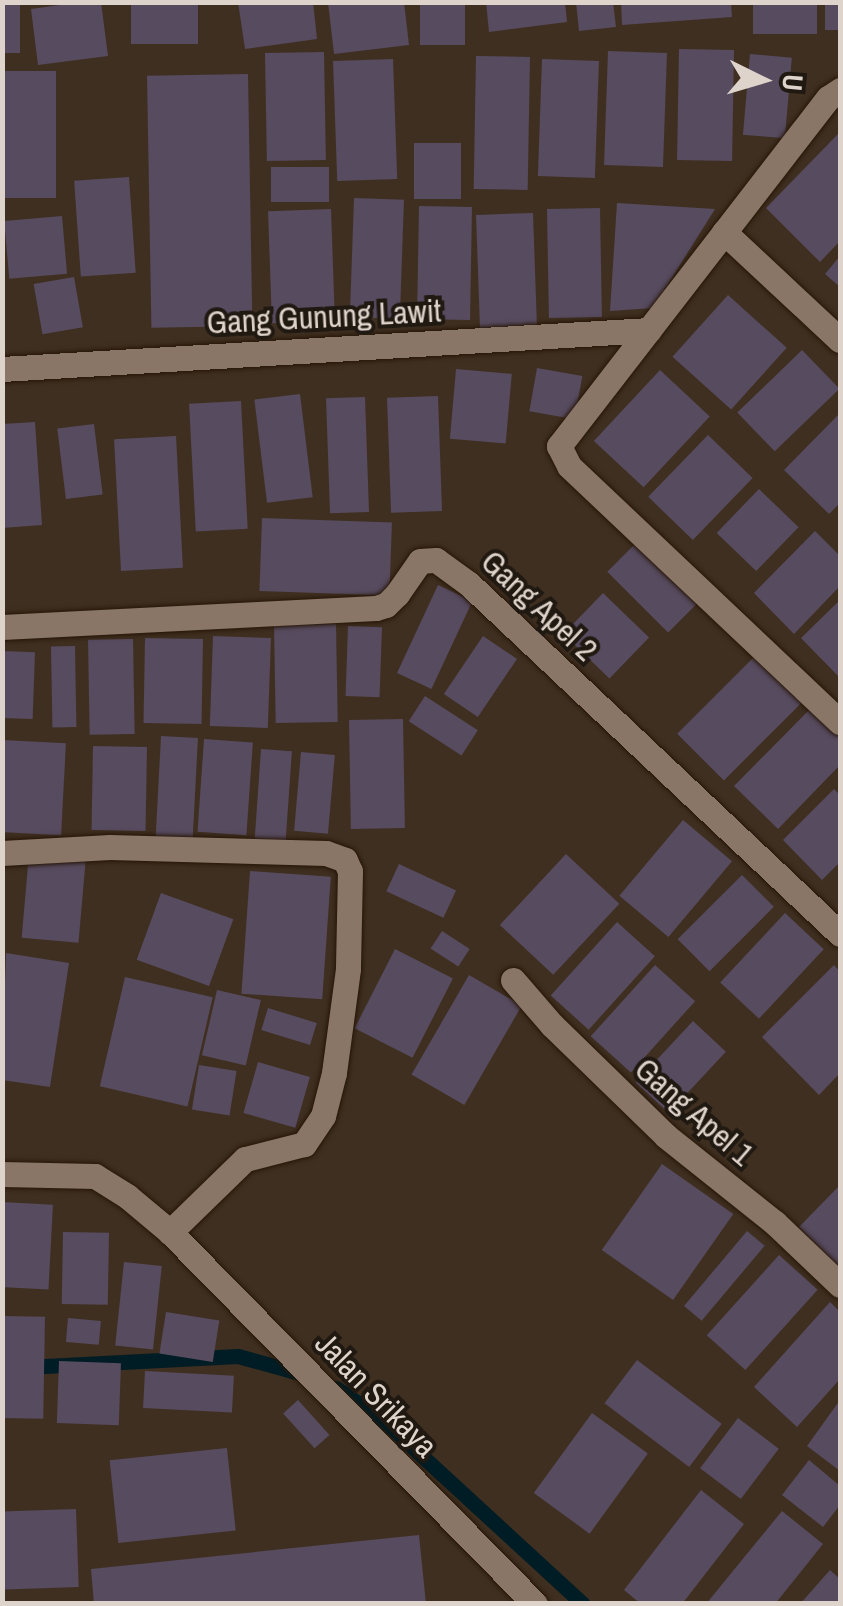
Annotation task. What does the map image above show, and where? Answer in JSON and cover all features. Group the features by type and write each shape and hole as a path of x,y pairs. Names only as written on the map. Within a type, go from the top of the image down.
{"street":[{"path":"840,90 828,98 649,330 560,438 561,453 840,722"},
{"path":"724,232 840,340"},
{"name":"Gang Gunung Lawit","path":"2,369 649,330"},
{"name":"Gang Apel 2","path":"2,627 376,608 386,606 420,561 436,560 469,584 840,934"},
{"path":"2,853 110,847 326,853 345,860 350,872 348,970 334,1073 323,1116 304,1144 245,1159 177,1225"},
{"name":"Gang Apel 1","path":"513,980 666,1136 775,1222 840,1285"},
{"name":"Jalan Srikaya","path":"2,1174 94,1176 177,1225 535,1604"}],"building":[{"path":"2,2 20,2 20,53 2,53"},
{"path":"101,2 108,56 38,65 31,9"},
{"path":"131,2 198,2 198,44 131,44"},
{"path":"238,2 313,2 317,39 245,49"},
{"path":"328,2 404,2 409,45 334,54"},
{"path":"420,2 465,2 465,45 420,45"},
{"path":"486,2 565,2 567,22 489,32"},
{"path":"576,2 613,2 616,27 579,31"},
{"path":"621,2 731,2 732,17 622,25"},
{"path":"753,2 817,2 817,34 753,34"},
{"path":"825,2 840,2 840,30 825,30"},
{"path":"679,49 734,50 732,161 677,160"},
{"path":"608,51 667,53 663,167 604,165"},
{"path":"324,52 326,160 267,161 265,53"},
{"path":"750,54 792,58 785,138 743,135"},
{"path":"476,56 530,57 528,190 474,189"},
{"path":"393,59 397,179 337,181 333,61"},
{"path":"542,59 599,61 595,178 538,176"},
{"path":"2,71 56,71 56,198 2,198"},
{"path":"248,74 252,326 151,328 147,76"},
{"path":"838,134 840,241 820,262 766,208"},
{"path":"414,143 461,143 461,199 414,199"},
{"path":"271,167 329,167 329,202 271,202"},
{"path":"129,177 136,273 81,277 74,181"},
{"path":"354,198 404,200 400,319 350,317"},
{"path":"617,203 715,209 653,308 610,311"},
{"path":"419,206 472,207 470,320 417,319"},
{"path":"600,208 602,317 549,318 547,209"},
{"path":"331,209 335,321 272,323 268,211"},
{"path":"533,213 537,326 480,328 476,215"},
{"path":"62,216 67,274 9,279 4,221"},
{"path":"840,256 840,287 825,274"},
{"path":"74,277 83,327 42,334 34,284"},
{"path":"728,295 787,348 731,410 672,357"},
{"path":"802,350 840,389 775,451 737,413"},
{"path":"537,368 582,376 575,419 529,411"},
{"path":"456,369 512,374 506,444 450,439"},
{"path":"660,370 710,416 644,487 594,441"},
{"path":"300,394 313,497 267,503 254,400"},
{"path":"438,396 442,511 391,513 387,398"},
{"path":"365,397 369,512 330,513 326,398"},
{"path":"241,401 248,529 196,532 189,404"},
{"path":"840,413 840,503 829,514 784,470"},
{"path":"35,422 42,525 2,528 2,424"},
{"path":"94,424 103,494 66,499 57,429"},
{"path":"708,435 753,478 693,540 648,497"},
{"path":"176,436 183,568 121,571 114,439"},
{"path":"759,489 799,527 756,571 717,533"},
{"path":"262,518 392,523 389,595 259,591"},
{"path":"815,531 840,556 840,586 794,634 754,593"},
{"path":"637,542 698,603 668,633 607,572"},
{"path":"438,585 472,601 431,689 397,673"},
{"path":"603,593 649,637 609,678 563,634"},
{"path":"840,600 840,678 801,638"},
{"path":"336,624 338,722 276,723 274,625"},
{"path":"348,626 382,627 380,697 346,696"},
{"path":"213,636 271,638 268,728 210,726"},
{"path":"483,636 517,659 478,717 444,694"},
{"path":"145,638 203,639 202,724 144,723"},
{"path":"133,639 135,734 90,735 88,640"},
{"path":"51,646 75,646 76,727 52,727"},
{"path":"2,651 35,652 33,719 2,718"},
{"path":"755,656 802,703 724,780 677,734"},
{"path":"425,696 478,730 461,755 409,721"},
{"path":"813,706 840,733 840,765 778,829 734,786"},
{"path":"403,719 405,828 351,829 349,720"},
{"path":"161,736 198,738 193,840 156,838"},
{"path":"204,739 253,742 246,835 198,832"},
{"path":"2,740 66,743 61,835 2,832"},
{"path":"93,746 147,747 146,831 92,830"},
{"path":"261,749 292,751 286,841 255,839"},
{"path":"301,752 335,755 328,834 294,831"},
{"path":"834,789 840,795 840,862 822,880 783,840"},
{"path":"683,820 732,861 668,937 619,896"},
{"path":"29,854 86,859 78,943 22,938"},
{"path":"566,854 619,904 553,975 500,925"},
{"path":"399,864 456,891 443,918 386,891"},
{"path":"250,871 331,877 322,999 241,994"},
{"path":"742,875 774,907 709,971 678,939"},
{"path":"161,893 233,919 209,986 137,960"},
{"path":"785,913 824,949 759,1019 720,982"},
{"path":"617,922 655,956 589,1030 551,996"},
{"path":"442,931 470,949 458,967 431,949"},
{"path":"395,949 453,979 413,1058 355,1028"},
{"path":"6,953 69,963 50,1087 2,1080"},
{"path":"655,965 695,1001 631,1072 591,1036"},
{"path":"834,965 840,972 840,1073 819,1095 762,1037"},
{"path":"469,975 522,1006 464,1105 412,1075"},
{"path":"125,977 213,997 187,1106 100,1086"},
{"path":"217,990 261,1000 246,1065 202,1055"},
{"path":"268,1008 317,1023 310,1045 261,1030"},
{"path":"693,1021 726,1052 669,1113 636,1082"},
{"path":"258,1062 310,1077 295,1128 243,1113"},
{"path":"199,1065 237,1071 229,1115 192,1109"},
{"path":"662,1164 733,1214 673,1300 602,1250"},
{"path":"840,1185 840,1268 799,1227"},
{"path":"2,1202 53,1205 48,1290 2,1287"},
{"path":"747,1231 765,1246 702,1321 684,1306"},
{"path":"63,1232 109,1233 108,1305 62,1304"},
{"path":"779,1255 818,1290 745,1370 707,1335"},
{"path":"124,1262 162,1266 153,1350 115,1346"},
{"path":"830,1302 840,1312 840,1379 797,1427 754,1387"},
{"path":"166,1312 219,1320 213,1362 159,1353"},
{"path":"2,1316 45,1317 43,1419 2,1418"},
{"path":"68,1318 101,1321 99,1345 66,1342"},
{"path":"637,1360 722,1424 689,1467 605,1403"},
{"path":"59,1361 121,1363 119,1425 57,1423"},
{"path":"145,1371 234,1376 232,1413 143,1408"},
{"path":"298,1400 329,1435 315,1448 283,1413"},
{"path":"840,1400 840,1471 807,1446"},
{"path":"592,1413 648,1454 590,1534 534,1493"},
{"path":"738,1418 779,1449 741,1499 700,1468"},
{"path":"227,1448 236,1531 118,1543 110,1460"},
{"path":"809,1460 840,1486 840,1505 823,1527 782,1495"},
{"path":"701,1490 744,1524 682,1604 641,1604 624,1590"},
{"path":"76,1509 79,1587 5,1590 2,1512"},
{"path":"782,1511 823,1544 775,1604 706,1604"},
{"path":"419,1535 426,1604 94,1604 91,1569"},
{"path":"830,1570 840,1579 840,1604 800,1604"}],"waterway":[{"path":"26,1367 238,1356 306,1375"},
{"path":"336,1388 384,1421 583,1604"}]}
